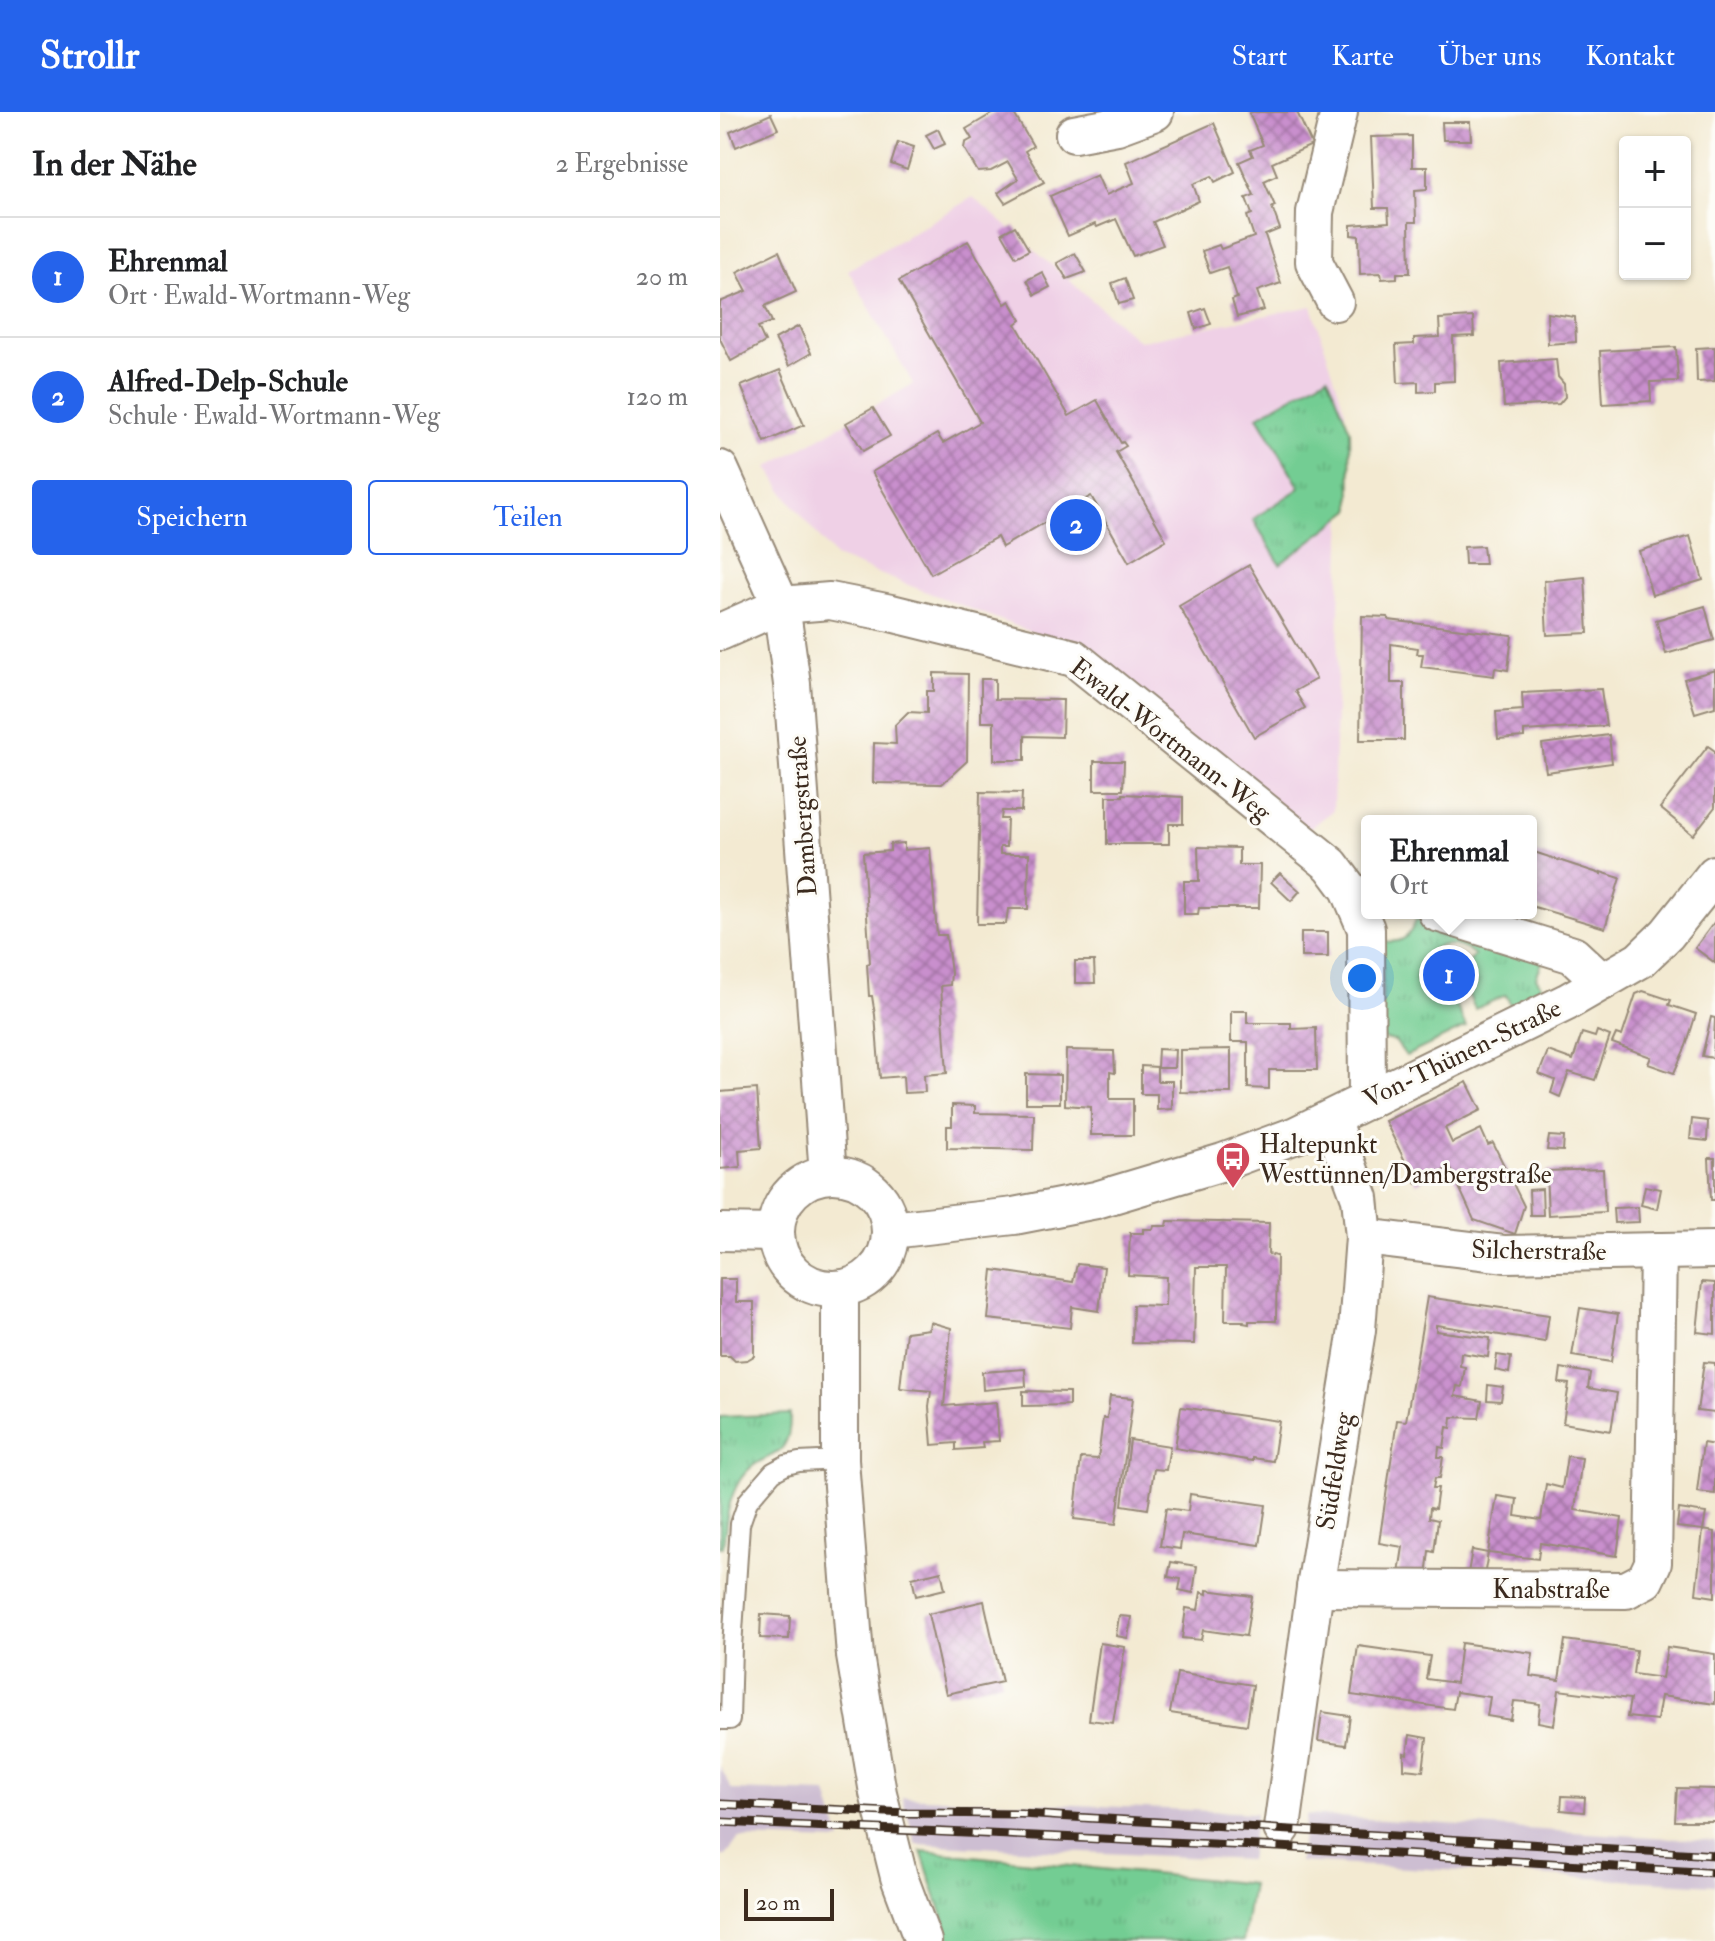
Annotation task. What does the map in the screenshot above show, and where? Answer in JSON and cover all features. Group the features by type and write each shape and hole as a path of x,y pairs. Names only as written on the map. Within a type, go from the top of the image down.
{"street":[{"path":"1074,134 1117,126 1155,112"},
{"path":"1335,302 1314,262 1315,212 1339,112"},
{"name":"Dambergstraße","path":"720,469 781,605 792,684 828,1175"},
{"name":"Ewald-Wortmann-Weg","path":"720,632 781,605 830,601 1074,658 1331,865 1358,891"},
{"name":"Von-Thünen-Straße","path":"891,1230 1014,1216 1096,1200 1223,1162 1331,1119 1640,960 1667,934 1715,874"},
{"name":"Ewald-Wortmann-Weg","path":"1364,919 1367,1101"},
{"path":"1456,919 1573,955 1602,982"},
{"name":"Südfeldweg","path":"1282,1828 1315,1588 1357,1330 1364,1237 1360,1198 1331,1119"},
{"path":"828,1175 844,1176 871,1189 882,1201 891,1230 883,1262 859,1284 840,1289 811,1285 796,1276 785,1264 778,1249 776,1233 778,1216 785,1200 812,1179 828,1175"},
{"path":"720,1232 776,1233"},
{"name":"Silcherstraße","path":"1364,1237 1505,1254 1715,1250"},
{"name":"Knabstraße","path":"1315,1588 1626,1590 1645,1580 1653,1563 1658,1251"},
{"path":"840,1289 840,1460 855,1656 875,1780 899,1877 923,1941"}],"lane":[{"path":"720,1720 730,1720 726,1647 740,1524 748,1501 773,1472 786,1465 840,1460"}],"shaded area":[{"path":"973,197 1139,341 1312,306 1345,411 1333,810 1306,831 1081,651 835,557 784,493 768,467 913,384 848,270"},
{"path":"720,1766 732,1790 827,1793 841,1841 739,1838 726,1856 720,1856"},
{"path":"902,1797 1256,1813 1249,1860 916,1844"},
{"path":"1306,1815 1715,1841 1715,1885 1299,1862"}],"green space":[{"path":"1328,376 1350,430 1351,510 1280,564 1253,519 1300,488 1258,416"},
{"path":"1416,919 1543,960 1536,977 1544,990 1511,1006 1506,995 1475,1009 1469,996 1476,982 1467,965 1475,955 1455,946 1436,947 1422,959 1416,981 1431,981 1436,997 1455,1003 1466,1027 1406,1056 1395,1041 1382,1039 1383,941 1405,938"},
{"path":"790,1414 786,1442 780,1450 757,1463 740,1480 732,1496 723,1547 720,1547 720,1417"},
{"path":"921,1851 1252,1884 1243,1941 951,1941"}],"building":[{"path":"995,112 1013,112 1033,146 1025,151 1044,182 1005,203 998,193 1018,179 1008,162 991,171 978,172 964,148 965,143 972,139 966,129"},
{"path":"1297,112 1312,145 1272,163 1277,175 1264,181 1275,206 1272,207 1280,229 1265,235 1281,283 1257,291 1264,310 1237,317 1232,300 1237,298 1227,267 1210,273 1202,251 1219,245 1221,249 1254,237 1247,216 1252,214 1246,198 1254,195 1239,162 1253,156 1250,150 1263,145 1249,113"},
{"path":"771,114 778,129 736,147 730,132"},
{"path":"1442,122 1470,122 1471,140 1443,140"},
{"path":"1214,123 1235,172 1215,182 1212,176 1193,184 1199,201 1153,222 1163,245 1133,256 1116,219 1068,236 1050,196 1097,175 1106,195 1134,183 1126,162"},
{"path":"938,129 945,144 934,149 926,135"},
{"path":"1412,136 1412,167 1427,167 1427,189 1415,190 1416,222 1409,222 1410,273 1397,273 1397,278 1382,279 1381,273 1360,274 1359,236 1351,235 1351,225 1389,222 1388,208 1374,208 1371,137"},
{"path":"898,142 914,147 907,170 891,164"},
{"path":"1015,226 1029,250 1016,257 1002,233"},
{"path":"968,241 1005,304 1010,301 1021,320 1016,324 1069,416 1097,400 1121,443 1126,446 1116,452 1166,540 1129,562 1091,496 1002,547 997,537 931,574 872,472 937,434 943,443 980,422 899,281"},
{"path":"779,251 796,292 765,306 772,322 758,327 765,342 731,361 720,339 720,302 747,291 737,272"},
{"path":"1075,253 1086,272 1067,279 1057,263"},
{"path":"1042,272 1050,287 1035,295 1027,280"},
{"path":"1125,278 1133,300 1119,304 1112,283"},
{"path":"1205,308 1211,324 1196,329 1191,313"},
{"path":"1547,313 1575,317 1576,342 1548,344"},
{"path":"1473,317 1474,336 1453,337 1454,381 1435,382 1435,391 1418,392 1418,382 1398,383 1396,345 1414,344 1414,338 1440,337 1439,319"},
{"path":"799,326 811,353 789,366 775,339"},
{"path":"1676,347 1678,381 1650,382 1651,401 1603,404 1600,351"},
{"path":"1715,347 1715,381 1697,382 1696,348"},
{"path":"1556,359 1565,397 1559,404 1504,407 1501,363"},
{"path":"780,370 804,425 765,442 741,386"},
{"path":"873,408 890,436 863,451 846,423"},
{"path":"1690,536 1703,580 1652,595 1639,551"},
{"path":"1483,546 1485,564 1465,564 1464,547"},
{"path":"1249,565 1316,679 1295,691 1305,708 1254,737 1179,606"},
{"path":"1585,577 1588,633 1547,635 1544,581"},
{"path":"1705,606 1714,640 1666,654 1656,620"},
{"path":"1362,616 1512,635 1508,670 1495,668 1494,676 1421,667 1423,654 1417,654 1418,648 1391,644 1391,683 1404,683 1404,740 1360,740"},
{"path":"1715,670 1715,707 1695,713 1684,679"},
{"path":"934,673 968,674 967,761 942,784 873,783 874,743 896,744 895,725 908,712 927,713 927,691 934,691"},
{"path":"981,679 995,679 995,699 1063,700 1062,737 1025,736 1025,760 994,760 994,722 981,722"},
{"path":"1601,689 1606,726 1524,731 1524,737 1498,739 1496,712 1523,710 1522,693"},
{"path":"1609,735 1612,763 1546,772 1542,744"},
{"path":"1708,746 1715,751 1715,807 1693,835 1660,808"},
{"path":"1094,761 1124,761 1123,790 1094,790"},
{"path":"980,792 1022,793 1021,811 1002,811 1001,819 1007,819 1006,847 1000,847 1000,854 1029,854 1028,909 1008,909 1006,924 977,924"},
{"path":"1107,796 1183,797 1183,824 1169,824 1169,844 1107,844"},
{"path":"904,843 904,850 930,848 937,935 946,935 951,973 950,985 941,986 947,1073 924,1075 925,1092 904,1093 903,1076 880,1078 875,1015 872,996 869,996 863,853 890,851 890,844"},
{"path":"1198,847 1239,848 1239,865 1260,865 1259,908 1199,908 1198,914 1184,914 1184,881 1199,881"},
{"path":"1537,853 1620,878 1605,928 1537,908"},
{"path":"1280,873 1300,891 1291,901 1271,882"},
{"path":"1715,921 1715,963 1695,948"},
{"path":"1301,932 1328,932 1328,957 1301,957"},
{"path":"1075,961 1094,961 1095,983 1075,983"},
{"path":"1643,991 1671,1000 1669,1005 1696,1014 1674,1073 1648,1064 1651,1057 1612,1043 1616,1034 1622,1036 1636,994"},
{"path":"1231,1011 1247,1011 1247,1023 1291,1023 1291,1029 1316,1028 1317,1070 1269,1070 1269,1089 1248,1088 1248,1042 1231,1042"},
{"path":"1711,1017 1715,1018 1713,1058 1702,1056"},
{"path":"1597,1031 1610,1036 1595,1080 1569,1072 1560,1097 1551,1093 1555,1080 1539,1074 1548,1051 1573,1060 1582,1033 1595,1037"},
{"path":"1158,1049 1175,1050 1174,1068 1157,1068"},
{"path":"1231,1049 1231,1093 1180,1092 1180,1050"},
{"path":"1066,1050 1114,1051 1115,1073 1110,1072 1110,1099 1133,1099 1133,1135 1091,1135 1091,1107 1065,1105"},
{"path":"1141,1066 1157,1067 1157,1081 1172,1081 1172,1109 1157,1110 1157,1094 1141,1094"},
{"path":"1026,1074 1060,1075 1060,1103 1026,1103"},
{"path":"1467,1082 1481,1110 1445,1128 1452,1143 1481,1129 1488,1145 1493,1143 1524,1206 1515,1234 1474,1220 1450,1167 1416,1183 1385,1121"},
{"path":"757,1089 761,1148 739,1150 740,1167 720,1169 720,1092"},
{"path":"952,1105 975,1106 975,1113 1034,1114 1033,1150 947,1148 947,1126 952,1126"},
{"path":"1692,1119 1708,1121 1707,1141 1690,1139"},
{"path":"1549,1136 1564,1137 1563,1151 1547,1150"},
{"path":"1709,1158 1715,1158 1715,1200 1711,1200"},
{"path":"1603,1169 1605,1212 1548,1215 1546,1171"},
{"path":"1645,1186 1661,1189 1657,1209 1641,1205"},
{"path":"1542,1189 1543,1215 1530,1215 1529,1190"},
{"path":"1638,1207 1639,1222 1614,1223 1613,1208"},
{"path":"1168,1221 1269,1223 1268,1254 1277,1256 1276,1321 1249,1321 1249,1324 1225,1321 1226,1267 1196,1267 1194,1344 1132,1343 1133,1305 1165,1306 1166,1277 1128,1275 1130,1233 1143,1233 1143,1229 1153,1229 1154,1226 1167,1226"},
{"path":"1077,1264 1104,1267 1099,1311 1072,1307 1070,1328 988,1319 993,1270 1073,1282"},
{"path":"720,1279 736,1279 736,1302 754,1302 754,1356 747,1360 735,1361 730,1356 720,1356"},
{"path":"1702,1282 1715,1283 1715,1334 1697,1332"},
{"path":"1427,1297 1549,1315 1545,1342 1436,1325 1436,1331 1490,1338 1488,1357 1461,1353 1460,1366 1465,1367 1462,1387 1457,1386 1455,1396 1482,1401 1479,1418 1452,1417 1444,1448 1439,1447 1438,1457 1443,1457 1440,1478 1435,1478 1433,1488 1438,1488 1435,1509 1430,1508 1429,1518 1438,1520 1434,1552 1429,1551 1426,1577 1399,1573 1403,1547 1379,1543 1397,1420 1406,1421"},
{"path":"1580,1308 1618,1314 1611,1362 1572,1356"},
{"path":"930,1322 951,1328 944,1406 996,1402 999,1441 982,1442 983,1448 956,1450 956,1443 932,1445 931,1391 900,1388 906,1332 929,1329"},
{"path":"1497,1355 1511,1357 1509,1373 1495,1370"},
{"path":"1704,1362 1715,1363 1715,1413 1697,1411"},
{"path":"1561,1368 1590,1373 1588,1388 1617,1393 1611,1431 1563,1423 1569,1384 1559,1383"},
{"path":"1025,1369 1026,1386 983,1390 982,1372"},
{"path":"1488,1385 1503,1387 1501,1401 1487,1400"},
{"path":"1023,1391 1069,1392 1069,1405 1023,1406"},
{"path":"1110,1396 1133,1398 1116,1524 1074,1519 1081,1458 1098,1459 1103,1418 1107,1418"},
{"path":"1181,1407 1279,1421 1273,1461 1253,1458 1253,1461 1175,1448"},
{"path":"1130,1440 1170,1446 1166,1470 1154,1469 1148,1509 1122,1505"},
{"path":"1703,1443 1715,1445 1715,1494 1697,1492"},
{"path":"1567,1456 1582,1458 1575,1510 1622,1518 1617,1556 1540,1543 1538,1559 1488,1553 1497,1496 1517,1499 1515,1516 1541,1520 1546,1484 1562,1488"},
{"path":"1190,1494 1266,1505 1260,1545 1182,1534 1180,1549 1160,1546 1166,1508 1188,1511"},
{"path":"1679,1509 1706,1513 1703,1530 1677,1527"},
{"path":"1703,1530 1715,1532 1715,1597 1696,1594"},
{"path":"1472,1550 1488,1553 1484,1576 1468,1573"},
{"path":"1171,1562 1197,1566 1193,1593 1179,1590 1181,1579 1168,1577"},
{"path":"941,1571 945,1589 916,1596 912,1578"},
{"path":"1207,1590 1252,1596 1246,1636 1203,1630 1201,1640 1182,1638 1186,1608 1198,1610 1201,1592 1207,1594"},
{"path":"984,1601 1002,1682 946,1694 928,1614"},
{"path":"761,1614 790,1616 789,1639 760,1638"},
{"path":"1119,1616 1131,1617 1128,1638 1116,1636"},
{"path":"1565,1640 1636,1650 1633,1674 1662,1678 1667,1647 1715,1654 1715,1704 1661,1696 1657,1720 1627,1717 1630,1699 1559,1690 1554,1725 1538,1722 1540,1704 1514,1701 1511,1720 1487,1716 1490,1697 1456,1692 1453,1709 1351,1695 1358,1646 1430,1656 1426,1679 1456,1683 1461,1643 1533,1653 1530,1676 1559,1680"},
{"path":"1100,1643 1125,1647 1113,1723 1089,1720"},
{"path":"1177,1673 1253,1685 1247,1725 1170,1713"},
{"path":"1322,1712 1350,1716 1346,1745 1318,1741"},
{"path":"1410,1735 1427,1738 1423,1771 1404,1769 1404,1753 1407,1754"},
{"path":"1677,1788 1715,1789 1715,1821 1675,1821"},
{"path":"1562,1796 1585,1797 1584,1812 1561,1810"}],"railway":[{"path":"720,1804 907,1813 1021,1814 1715,1855"},
{"path":"720,1822 1279,1847 1715,1873"}],"place":[{"name":"Alfred-Delp-Schule","path":"1076,525"},
{"name":"Ehrenmal","path":"1449,975"},
{"name":"Haltepunkt Westtünnen/Dambergstraße","path":"1233,1190"}]}
